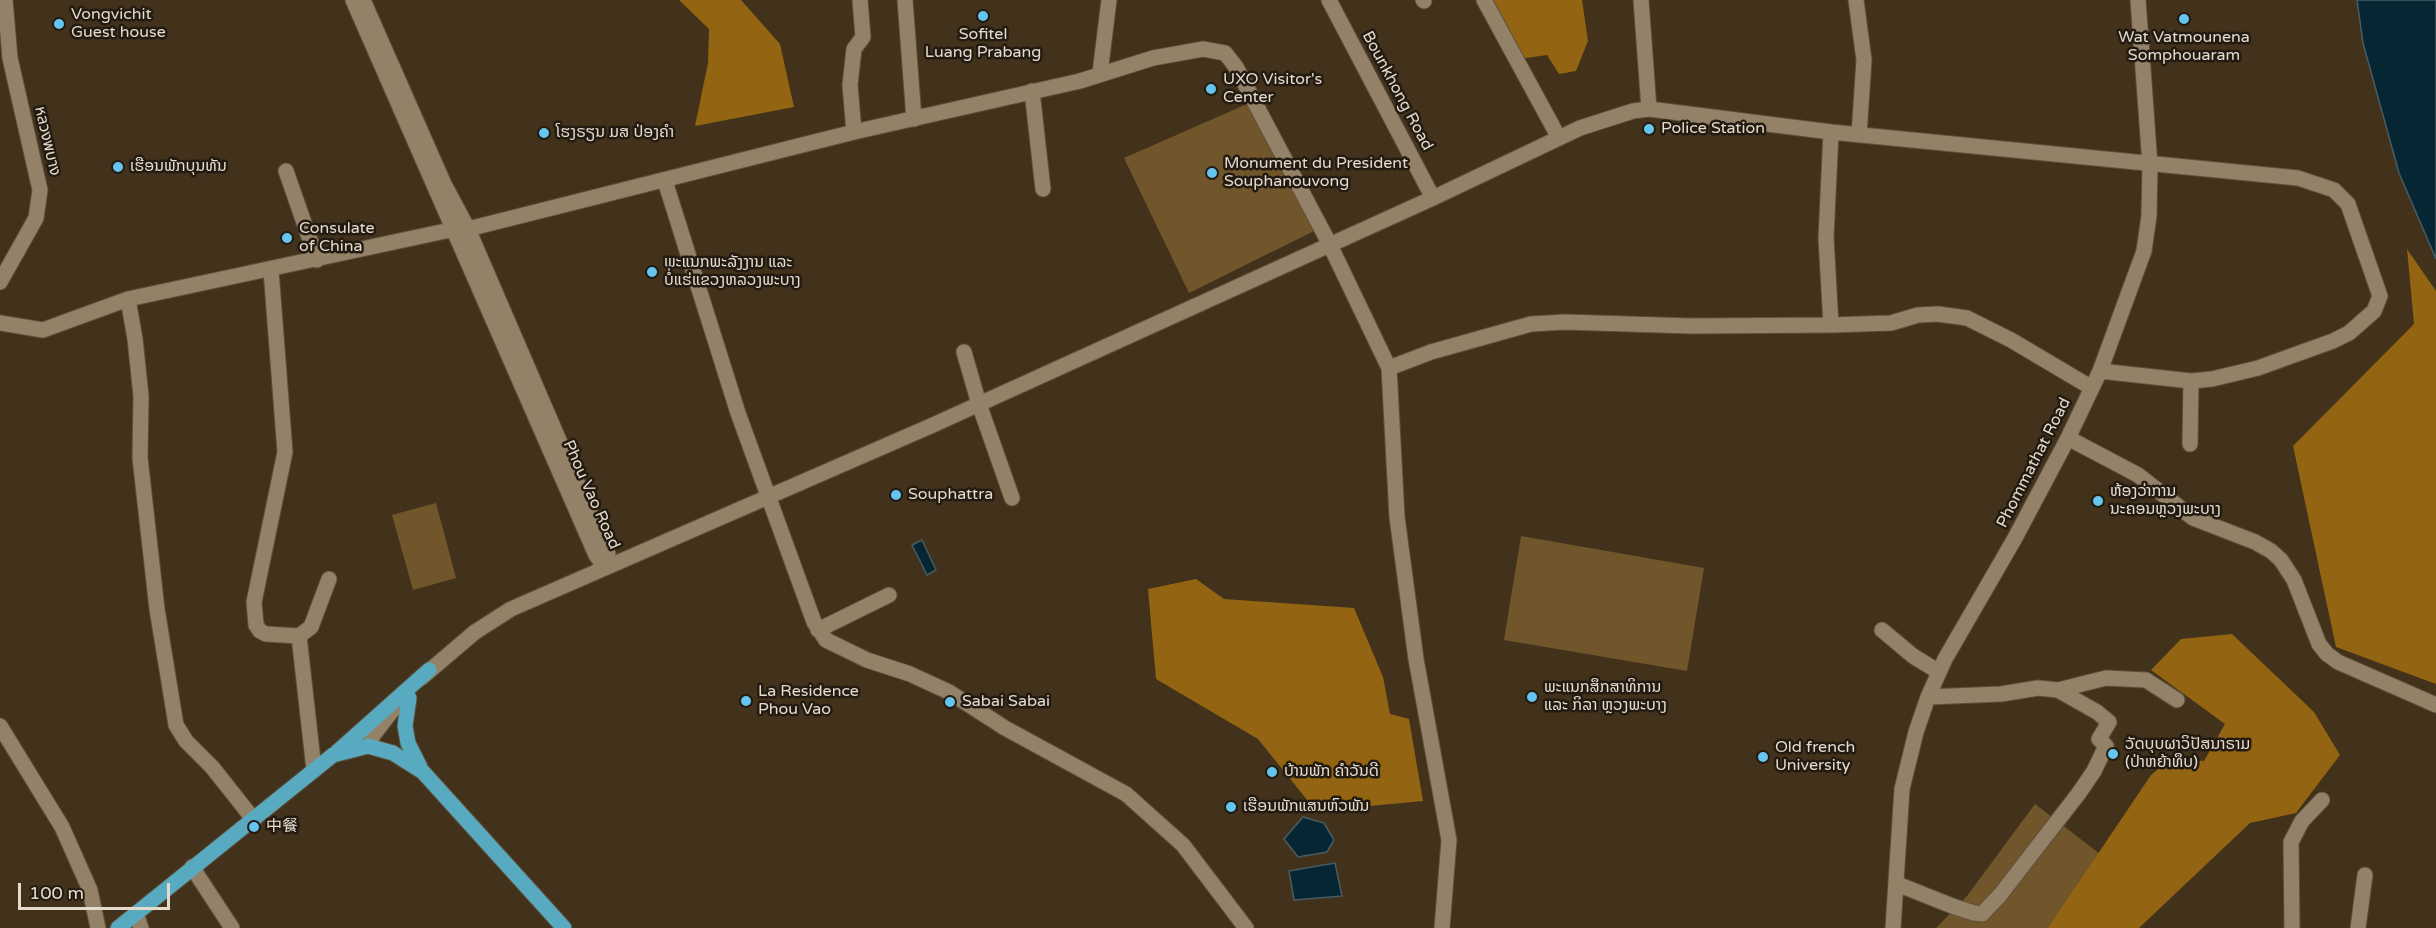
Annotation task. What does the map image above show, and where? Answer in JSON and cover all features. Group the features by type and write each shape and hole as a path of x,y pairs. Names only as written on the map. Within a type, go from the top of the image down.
{"main road":[{"path":"118,928 138,921 192,867 333,755 429,670"},
{"path":"409,698 405,726 408,743 423,772"},
{"path":"333,755 373,747 404,758 423,772 564,928"}],"street":[{"name":"หลวงพบาง","path":"0,282 36,218 40,190 10,58 5,0"},
{"name":"Phou Vao Road","path":"353,0 461,229"},
{"name":"Phou Vao Road","path":"363,0 444,184 597,555 605,568"},
{"path":"854,132 850,86 854,49 863,37 860,0"},
{"path":"905,0 914,119"},
{"path":"1100,73 1110,0"},
{"name":"Bounkhong Road","path":"1329,0 1432,198"},
{"path":"1484,0 1559,138"},
{"path":"1641,0 1649,109"},
{"path":"1856,0 1863,60 1858,135"},
{"name":"Phommathat Road","path":"1893,928 1902,789 1916,732 1928,697 1945,658 2015,538 2068,438 2100,371 2144,250 2149,216 2150,165 2138,0"},
{"path":"0,323 43,330 128,299 461,229 854,132 1080,81 1152,58 1203,49 1225,53 1236,68 1329,243 1389,368 1397,517 1416,658 1449,840 1442,928"},
{"path":"1032,91 1043,189"},
{"path":"373,747 384,718 429,670 475,632 511,609 769,498 813,476 979,404 1559,138 1598,121 1649,109 1858,135 2298,178 2334,190 2348,204 2380,296 2374,311 2349,333 2333,341 2238,374 2191,381 2100,371"},
{"path":"1831,132 1826,238 1831,325"},
{"path":"286,171 317,260"},
{"path":"665,180 738,413 818,630 826,640 840,648 867,660 910,674 949,692 1005,728 1126,794 1183,845 1246,928"},
{"path":"271,270 285,452 254,602 256,625 260,631 266,634 299,636 311,627 329,579"},
{"path":"128,299 141,396 140,458 156,597 176,725 186,741 212,767 254,820"},
{"path":"1389,368 1431,352 1531,324 1565,322 1691,326 1831,325 1891,323 1918,315 1938,314 1967,318 2011,340 2092,388"},
{"path":"964,352 979,404 1012,498"},
{"path":"2190,444 2191,381"},
{"path":"2068,438 2138,475 2193,518 2271,551 2281,560 2294,580 2319,644 2327,654 2338,663 2436,705"},
{"path":"818,630 889,595"},
{"path":"1882,630 1913,656 1939,672"},
{"path":"299,636 314,770"},
{"path":"373,747 429,670"},
{"path":"1928,697 2001,694 2038,688 2058,690 2106,678 2146,680 2177,700"},
{"path":"1897,884 1974,913 1982,914 1995,901 2079,793 2094,771 2106,746 2099,739 2109,722 2097,712 2058,690"},
{"path":"0,726 62,827 90,890 98,928"},
{"path":"2292,928 2291,842 2302,821 2322,800"},
{"path":"192,867 232,928"},
{"path":"2358,928 2365,875"}],"shaded area":[{"path":"679,0 741,0 780,44 794,107 695,126 708,63 709,29"},
{"path":"1489,0 1582,0 1588,41 1576,71 1559,74 1547,55 1519,59"},
{"path":"1247,104 1314,231 1189,293 1124,158"},
{"path":"2407,249 2436,291 2436,684 2336,647 2293,446 2414,324"},
{"path":"436,503 456,578 413,590 392,515"},
{"path":"1521,536 1704,568 1687,671 1504,640"},
{"path":"1196,579 1224,599 1354,608 1383,677 1390,714 1409,719 1423,801 1316,811 1258,739 1156,679 1148,589"},
{"path":"2232,634 2314,712 2340,755 2296,813 2250,823 2139,928 2048,928 2151,775 2172,758 2204,761 2225,724 2151,670 2181,639"},
{"path":"2035,804 2126,874 2082,928 1936,928 1967,896"}],"water":[{"path":"2357,0 2436,0 2436,259 2399,173 2363,43"},
{"path":"922,540 936,570 927,575 912,545"},
{"path":"1303,817 1324,823 1334,840 1327,852 1298,857 1284,839"},
{"path":"1335,863 1342,896 1294,900 1289,871"}],"place":[{"name":"Sofitel Luang Prabang","path":"983,16"},
{"name":"Wat Vatmounena Somphouaram","path":"2184,19"},
{"name":"Vongvichit Guest house","path":"59,24"},
{"name":"UXO Visitor's Center","path":"1211,89"},
{"name":"Police Station","path":"1649,129"},
{"name":"ໂຮງຣຽນ ມສ ປ່ອງຄຳ","path":"544,133"},
{"name":"ເຮືອນພັກບຸນທັນ","path":"118,167"},
{"name":"Monument du President Souphanouvong","path":"1212,173"},
{"name":"Consulate of China","path":"287,238"},
{"name":"ພະແນກພະລັງງານ ແລະ ບໍ່ແຮ່ແຂວງຫລວງພະບາງ","path":"652,272"},
{"name":"Souphattra","path":"896,495"},
{"name":"ຫ້ອງວ່າການ ນະຄອນຫຼວງພະບາງ","path":"2098,501"},
{"name":"ພະແນກສຶກສາທິການ ແລະ ກິລາ ຫຼວງພະບາງ","path":"1532,697"},
{"name":"La Residence Phou Vao","path":"746,701"},
{"name":"Sabai Sabai","path":"950,702"},
{"name":"ວັດບຸບຜາວິປັສນາຣາມ (ປ່າຫຍ້າທຶບ)","path":"2113,754"},
{"name":"Old french University","path":"1763,757"},
{"name":"ບ້ານພັກ ຄໍາວັນດີ","path":"1272,772"},
{"name":"ເຮືອນພັກແສນຫົວພັນ","path":"1231,807"},
{"name":"中餐","path":"254,827"}]}
